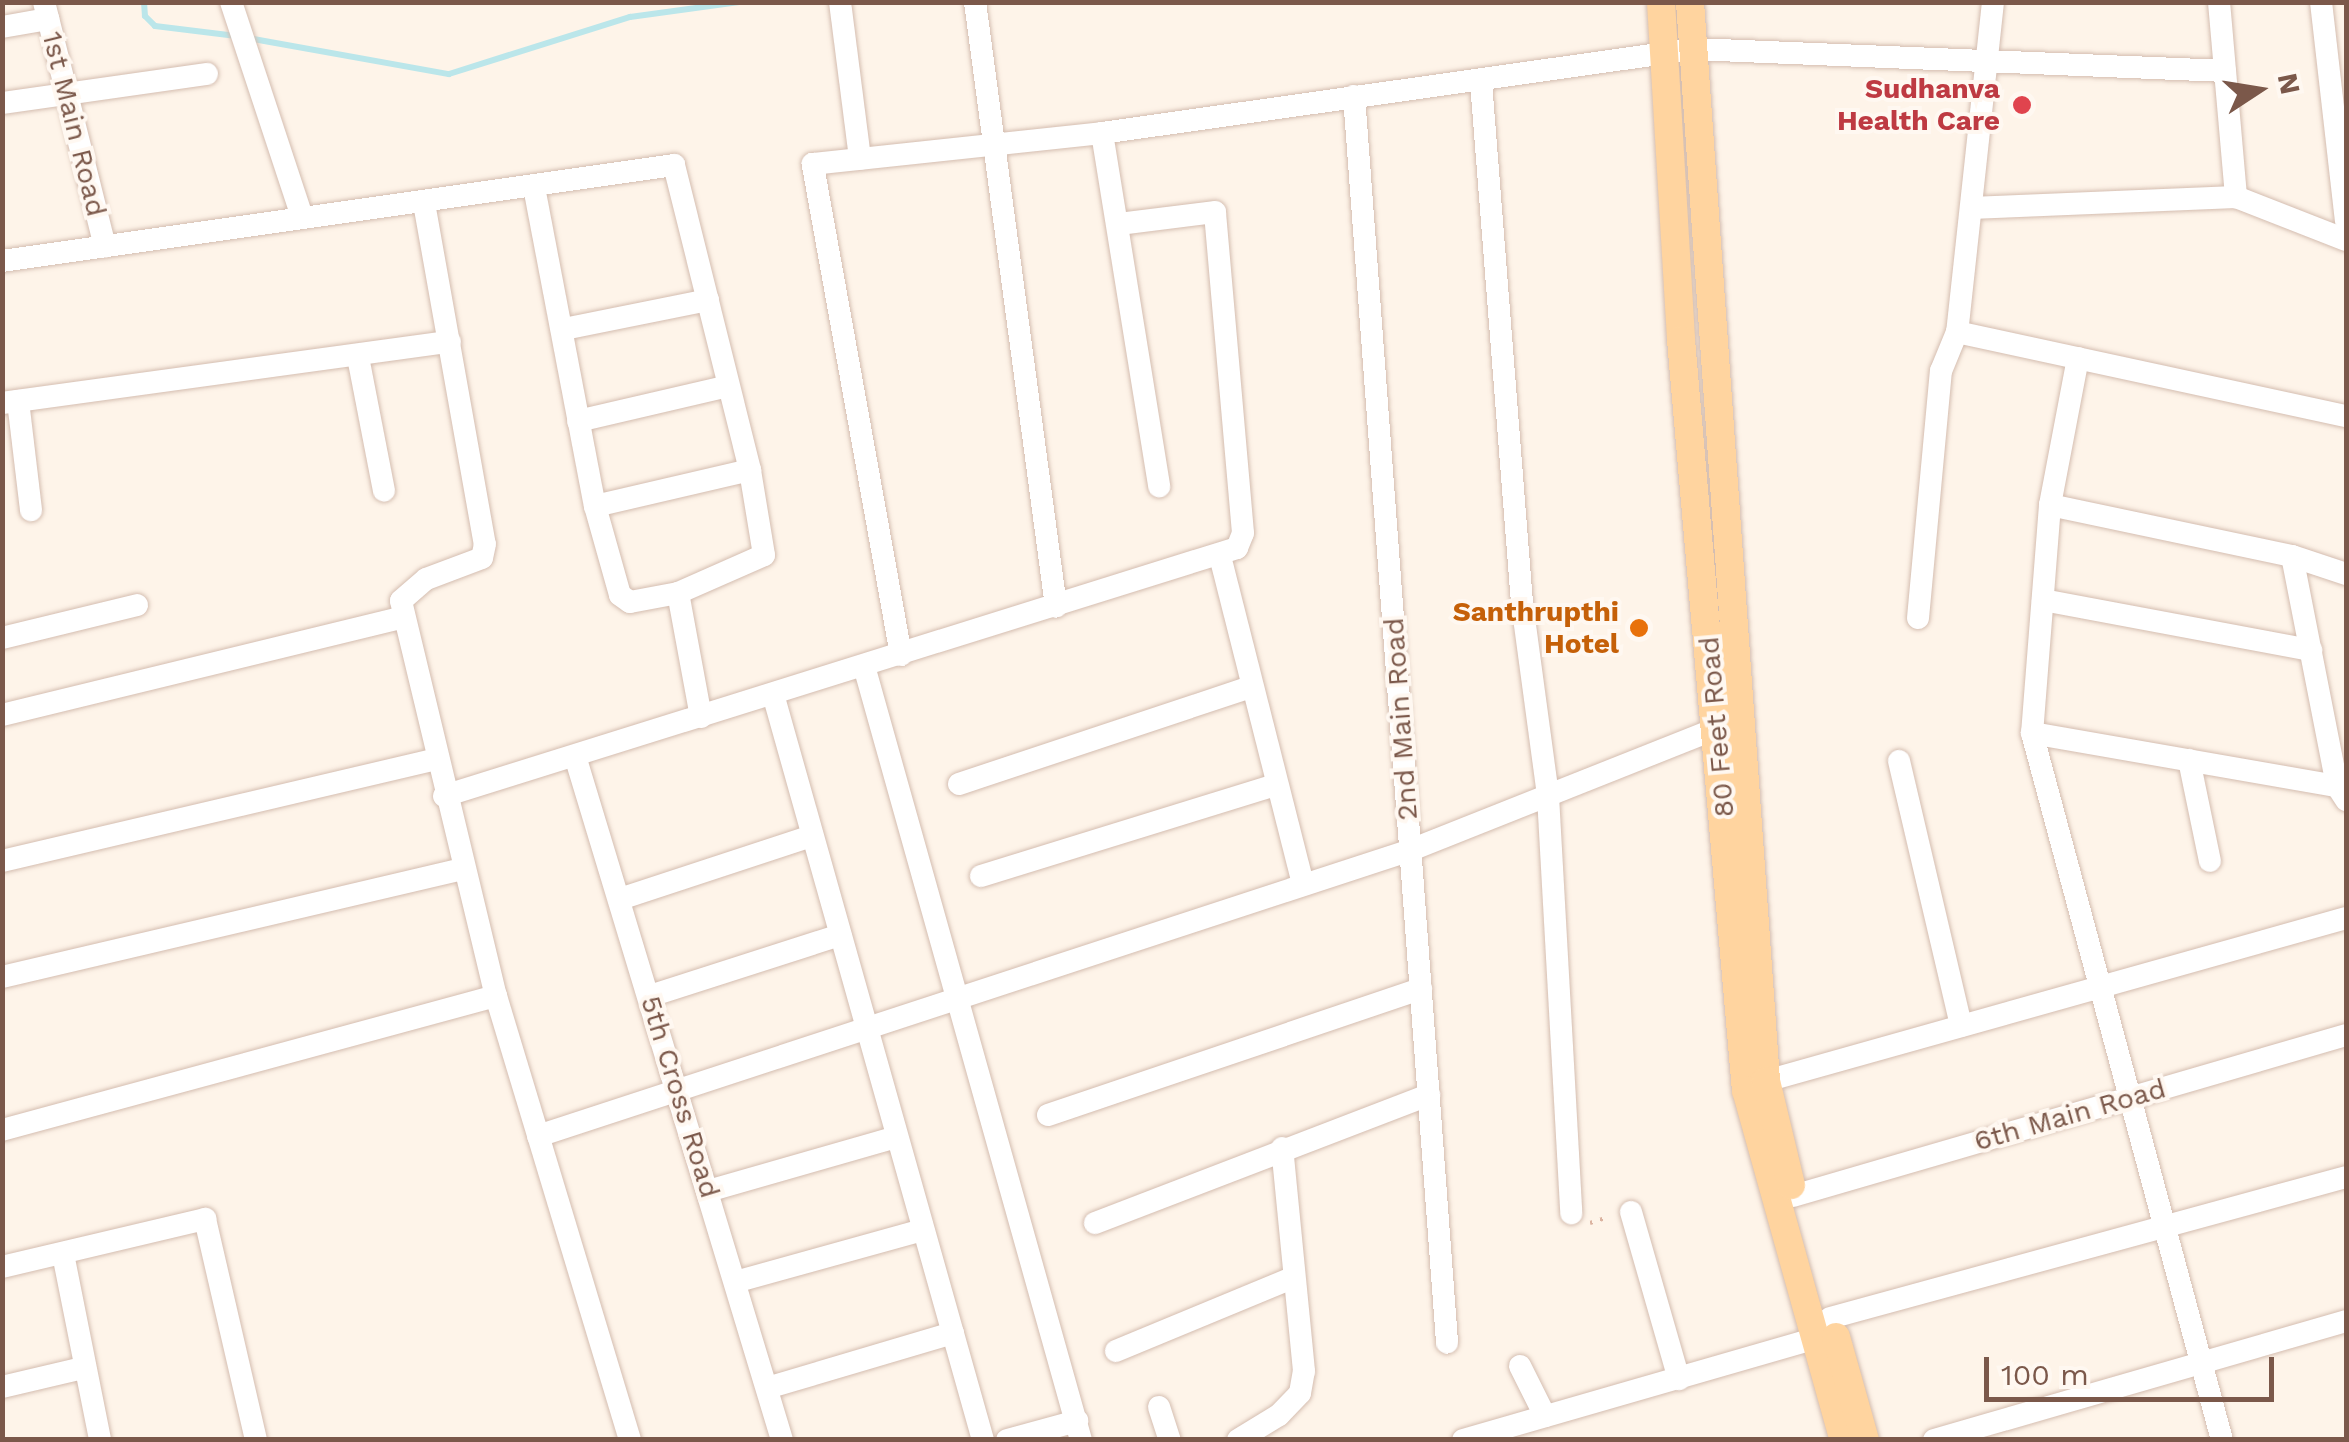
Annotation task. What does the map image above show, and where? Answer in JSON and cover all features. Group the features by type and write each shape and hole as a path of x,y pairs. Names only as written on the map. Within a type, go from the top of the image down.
{"main road":[{"name":"80 Feet Road","path":"1661,2 1681,340 1729,723 1766,1081 1824,1328 1844,1440"},
{"name":"80 Feet Road","path":"1690,2 1746,1090 1865,1440"}],"street":[{"path":"230,2 244,58 302,217"},
{"path":"840,2 860,159"},
{"path":"975,2 1056,607"},
{"path":"1918,618 1939,384 1958,332 1994,2"},
{"path":"2219,2 2236,196"},
{"path":"2321,2 2340,102 2346,221"},
{"path":"2,26 46,11"},
{"name":"1st Main Road","path":"46,11 104,246"},
{"path":"901,655 813,164 1102,133 1354,96 1481,82 1694,48 1988,56 2225,71"},
{"path":"2,103 207,74"},
{"path":"1481,82 1522,604 1548,796 1572,1212"},
{"name":"2nd Main Road","path":"1354,96 1447,1342"},
{"path":"1102,133 1159,486"},
{"path":"2,261 674,165 750,470 764,555 678,593 630,602 620,596 595,506 534,187"},
{"path":"1971,208 2236,196 2346,240"},
{"path":"424,203 484,544 482,558 466,568 404,592 404,617 444,796 496,996 630,1440"},
{"path":"444,796 1237,548 1243,533 1215,212 1118,224"},
{"path":"564,328 708,300"},
{"path":"1958,332 2346,416"},
{"path":"31,510 10,402 450,342"},
{"path":"358,357 384,491"},
{"path":"2078,358 2050,505 2032,732 2205,1360 2222,1440"},
{"path":"578,421 728,386"},
{"path":"595,506 750,470"},
{"path":"2050,505 2292,556 2346,574"},
{"path":"1220,556 1303,885"},
{"path":"2032,732 2342,793 2292,556"},
{"path":"678,593 701,717"},
{"path":"2043,600 2310,650"},
{"path":"2,638 137,605"},
{"path":"2,716 404,617"},
{"path":"864,666 1079,1430 1007,1440"},
{"path":"959,784 1251,687"},
{"path":"773,694 982,1440"},
{"path":"538,1136 1411,850 1729,723"},
{"name":"5th Cross Road","path":"575,756 782,1440"},
{"path":"2,861 436,759"},
{"path":"2189,760 2210,861"},
{"path":"1898,761 1960,1026"},
{"path":"981,876 1275,784"},
{"path":"620,899 812,836"},
{"path":"2,977 462,869"},
{"path":"1766,1081 2346,918"},
{"path":"650,996 840,936"},
{"path":"1048,1114 1421,989"},
{"path":"2,1130 496,996"},
{"name":"6th Main Road","path":"1793,1196 2346,1035"},
{"path":"1094,1223 1282,1148 1429,1096"},
{"path":"708,1191 896,1137"},
{"path":"1250,1436 1300,1393 1304,1371 1282,1148"},
{"path":"1463,1440 1679,1378 1824,1328 2346,1178"},
{"path":"1632,1212 1679,1378"},
{"path":"2,1268 206,1219 256,1440"},
{"path":"735,1282 923,1230"},
{"path":"62,1254 100,1440"},
{"path":"1116,1351 1292,1278"},
{"path":"1934,1440 2346,1321"},
{"path":"767,1388 952,1333"},
{"path":"1520,1366 1545,1416"},
{"path":"2,1388 83,1368"},
{"path":"1160,1406 1170,1440"}],"path":[{"path":"1572,1212 1589,1224 1632,1212"}],"waterway":[{"path":"144,2 145,16 155,26 236,36"},
{"path":"248,38 449,74 630,17 739,2"}],"place":[{"name":"Sudhanva Health Care","path":"2022,105"},
{"name":"Santhrupthi Hotel","path":"1639,628"}]}
